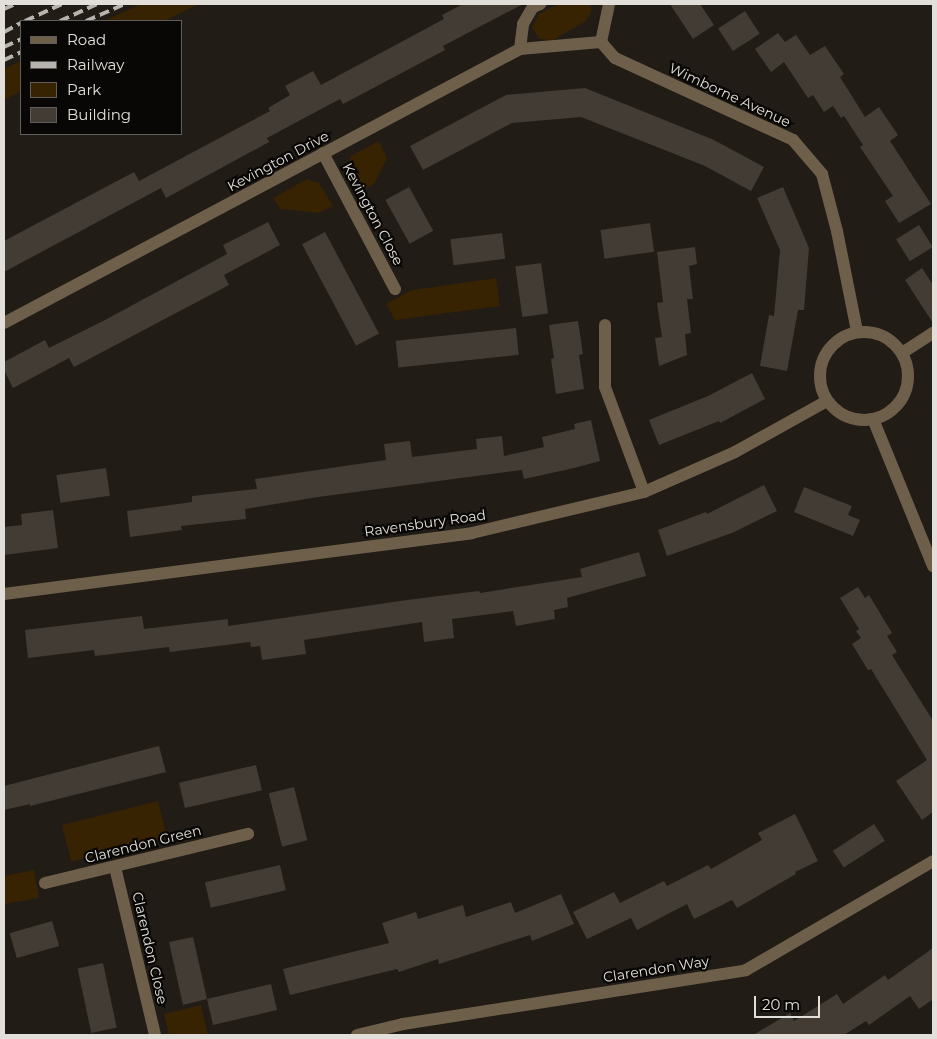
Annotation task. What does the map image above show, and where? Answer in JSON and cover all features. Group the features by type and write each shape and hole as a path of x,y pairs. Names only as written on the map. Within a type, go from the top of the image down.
{"street":[{"path":"540,4 533,7 523,24 520,49 601,42 609,4"},
{"name":"Wimborne Avenue","path":"601,42 615,58 793,140 822,174 838,231 858,331"},
{"name":"Kevington Drive","path":"4,324 520,49"},
{"name":"Kevington Close","path":"323,153 396,289"},
{"path":"605,325 605,387 644,492"},
{"path":"858,331 883,335 894,343 902,353 907,366 908,380 905,393 897,405 886,414 873,420 860,420 836,411 827,401 821,388 819,373 823,358 837,341 858,331"},
{"path":"902,353 933,333"},
{"name":"Ravensbury Road","path":"4,594 472,533 644,492 735,452 827,401"},
{"path":"873,420 933,566"},
{"name":"Clarendon Green","path":"45,884 248,834"},
{"name":"Clarendon Way","path":"357,1035 403,1024 746,970 933,861"},
{"name":"Clarendon Close","path":"115,867 154,1035"}],"green space":[{"path":"141,4 199,4 166,20 106,20"},
{"path":"559,4 589,4 592,10 586,21 553,40 539,39 532,27 539,14"},
{"path":"20,61 20,92 4,100 4,69"},
{"path":"379,141 387,158 374,184 360,192 348,168 351,156"},
{"path":"307,179 319,183 333,206 319,213 280,209 273,198"},
{"path":"496,278 500,306 395,320 386,304 412,290"},
{"path":"158,801 167,838 71,862 62,825"},
{"path":"34,870 39,898 4,904 4,876"},
{"path":"201,1005 208,1035 169,1035 164,1014"}],"building":[{"path":"463,4 523,4 443,46 445,50 343,104 340,99 267,138 269,142 166,198 161,188 4,272 4,241 134,172 139,181 270,111 268,108 290,95 285,86 313,71 321,85 444,19 442,15"},
{"path":"670,4 700,4 714,25 693,39"},
{"path":"745,11 760,34 733,51 718,28"},
{"path":"778,33 785,42 796,35 810,55 825,46 844,74 840,77 865,117 879,107 898,135 890,141 931,204 899,223 885,201 893,196 860,147 863,145 844,116 841,118 833,106 824,112 813,95 808,98 784,62 771,72 755,49"},
{"path":"585,88 714,140 764,167 751,191 705,166 581,117 512,123 423,170 410,146 506,95"},
{"path":"409,187 433,231 410,244 385,200"},
{"path":"783,187 809,248 804,310 798,310 787,371 760,366 769,315 774,316 780,250 757,198"},
{"path":"268,222 280,245 224,275 229,285 74,367 69,358 13,388 4,370 4,362 45,340 49,348 105,320 227,254 223,245"},
{"path":"650,223 654,252 605,259 600,230"},
{"path":"919,225 933,247 910,261 896,239"},
{"path":"325,232 379,334 356,346 302,244"},
{"path":"502,233 505,259 454,265 450,239"},
{"path":"695,247 697,264 689,266 693,299 687,299 691,333 685,334 687,355 659,366 655,338 662,337 657,303 663,302 657,252"},
{"path":"541,263 548,314 522,317 515,267"},
{"path":"922,268 933,285 933,323 905,280"},
{"path":"578,321 583,354 579,355 584,389 556,394 551,359 554,358 549,325"},
{"path":"516,328 519,355 398,368 396,341"},
{"path":"752,373 765,399 720,423 719,421 659,445 649,420 708,396"},
{"path":"591,420 600,461 574,468 524,479 522,470 318,497 245,509 246,519 181,526 182,530 130,537 127,511 192,502 192,496 257,489 255,479 386,460 384,444 410,441 412,457 477,449 476,439 502,436 504,456 544,447 542,437 575,429 574,424"},
{"path":"106,468 110,496 60,503 56,475"},
{"path":"764,485 777,511 732,533 667,556 658,530 706,512 707,514"},
{"path":"804,487 852,506 848,515 860,520 853,536 794,512"},
{"path":"53,510 58,548 4,555 4,527 22,525 21,514"},
{"path":"639,552 646,576 567,598 568,607 554,610 555,619 516,626 513,611 452,619 454,638 424,642 422,622 304,640 306,654 262,660 260,646 251,647 250,642 170,652 169,647 95,656 94,650 28,658 25,630 142,616 144,629 228,619 228,626 407,600 479,591 480,593 582,577 580,569"},
{"path":"858,587 865,598 869,595 892,633 887,636 897,652 892,655 933,721 933,812 922,820 896,781 927,760 871,669 868,670 852,644 861,638 856,631 859,629 840,598"},
{"path":"159,746 166,772 30,806 30,804 4,810 4,786"},
{"path":"256,765 262,790 185,808 179,783"},
{"path":"294,787 307,840 282,847 269,793"},
{"path":"795,814 818,861 795,872 796,874 737,908 732,900 694,919 687,904 637,930 631,918 587,939 573,912 614,892 620,903 664,881 667,886 708,865 711,869 762,840 758,833"},
{"path":"874,824 885,841 844,867 833,851"},
{"path":"280,865 286,890 211,908 205,882"},
{"path":"561,894 574,924 532,941 530,935 439,964 438,959 399,972 397,969 290,995 283,969 389,943 382,923 416,912 418,919 463,905 466,917 511,902 515,913"},
{"path":"52,921 59,946 17,958 10,933"},
{"path":"193,937 207,999 183,1005 169,942"},
{"path":"933,948 933,999 919,1009 910,996 869,1025 866,1021 844,1035 753,1035 790,1013 794,1021 837,994 843,1004 885,975 888,980"},
{"path":"103,963 117,1028 91,1033 78,968"},
{"path":"271,984 277,1010 213,1025 207,999"}],"railway":[{"path":"4,9 15,4"},
{"path":"27,20 62,4"},
{"path":"62,20 97,4"},
{"path":"88,20 125,4"},
{"path":"4,32 20,24"},
{"path":"4,47 20,39"},
{"path":"4,60 20,52"}]}
